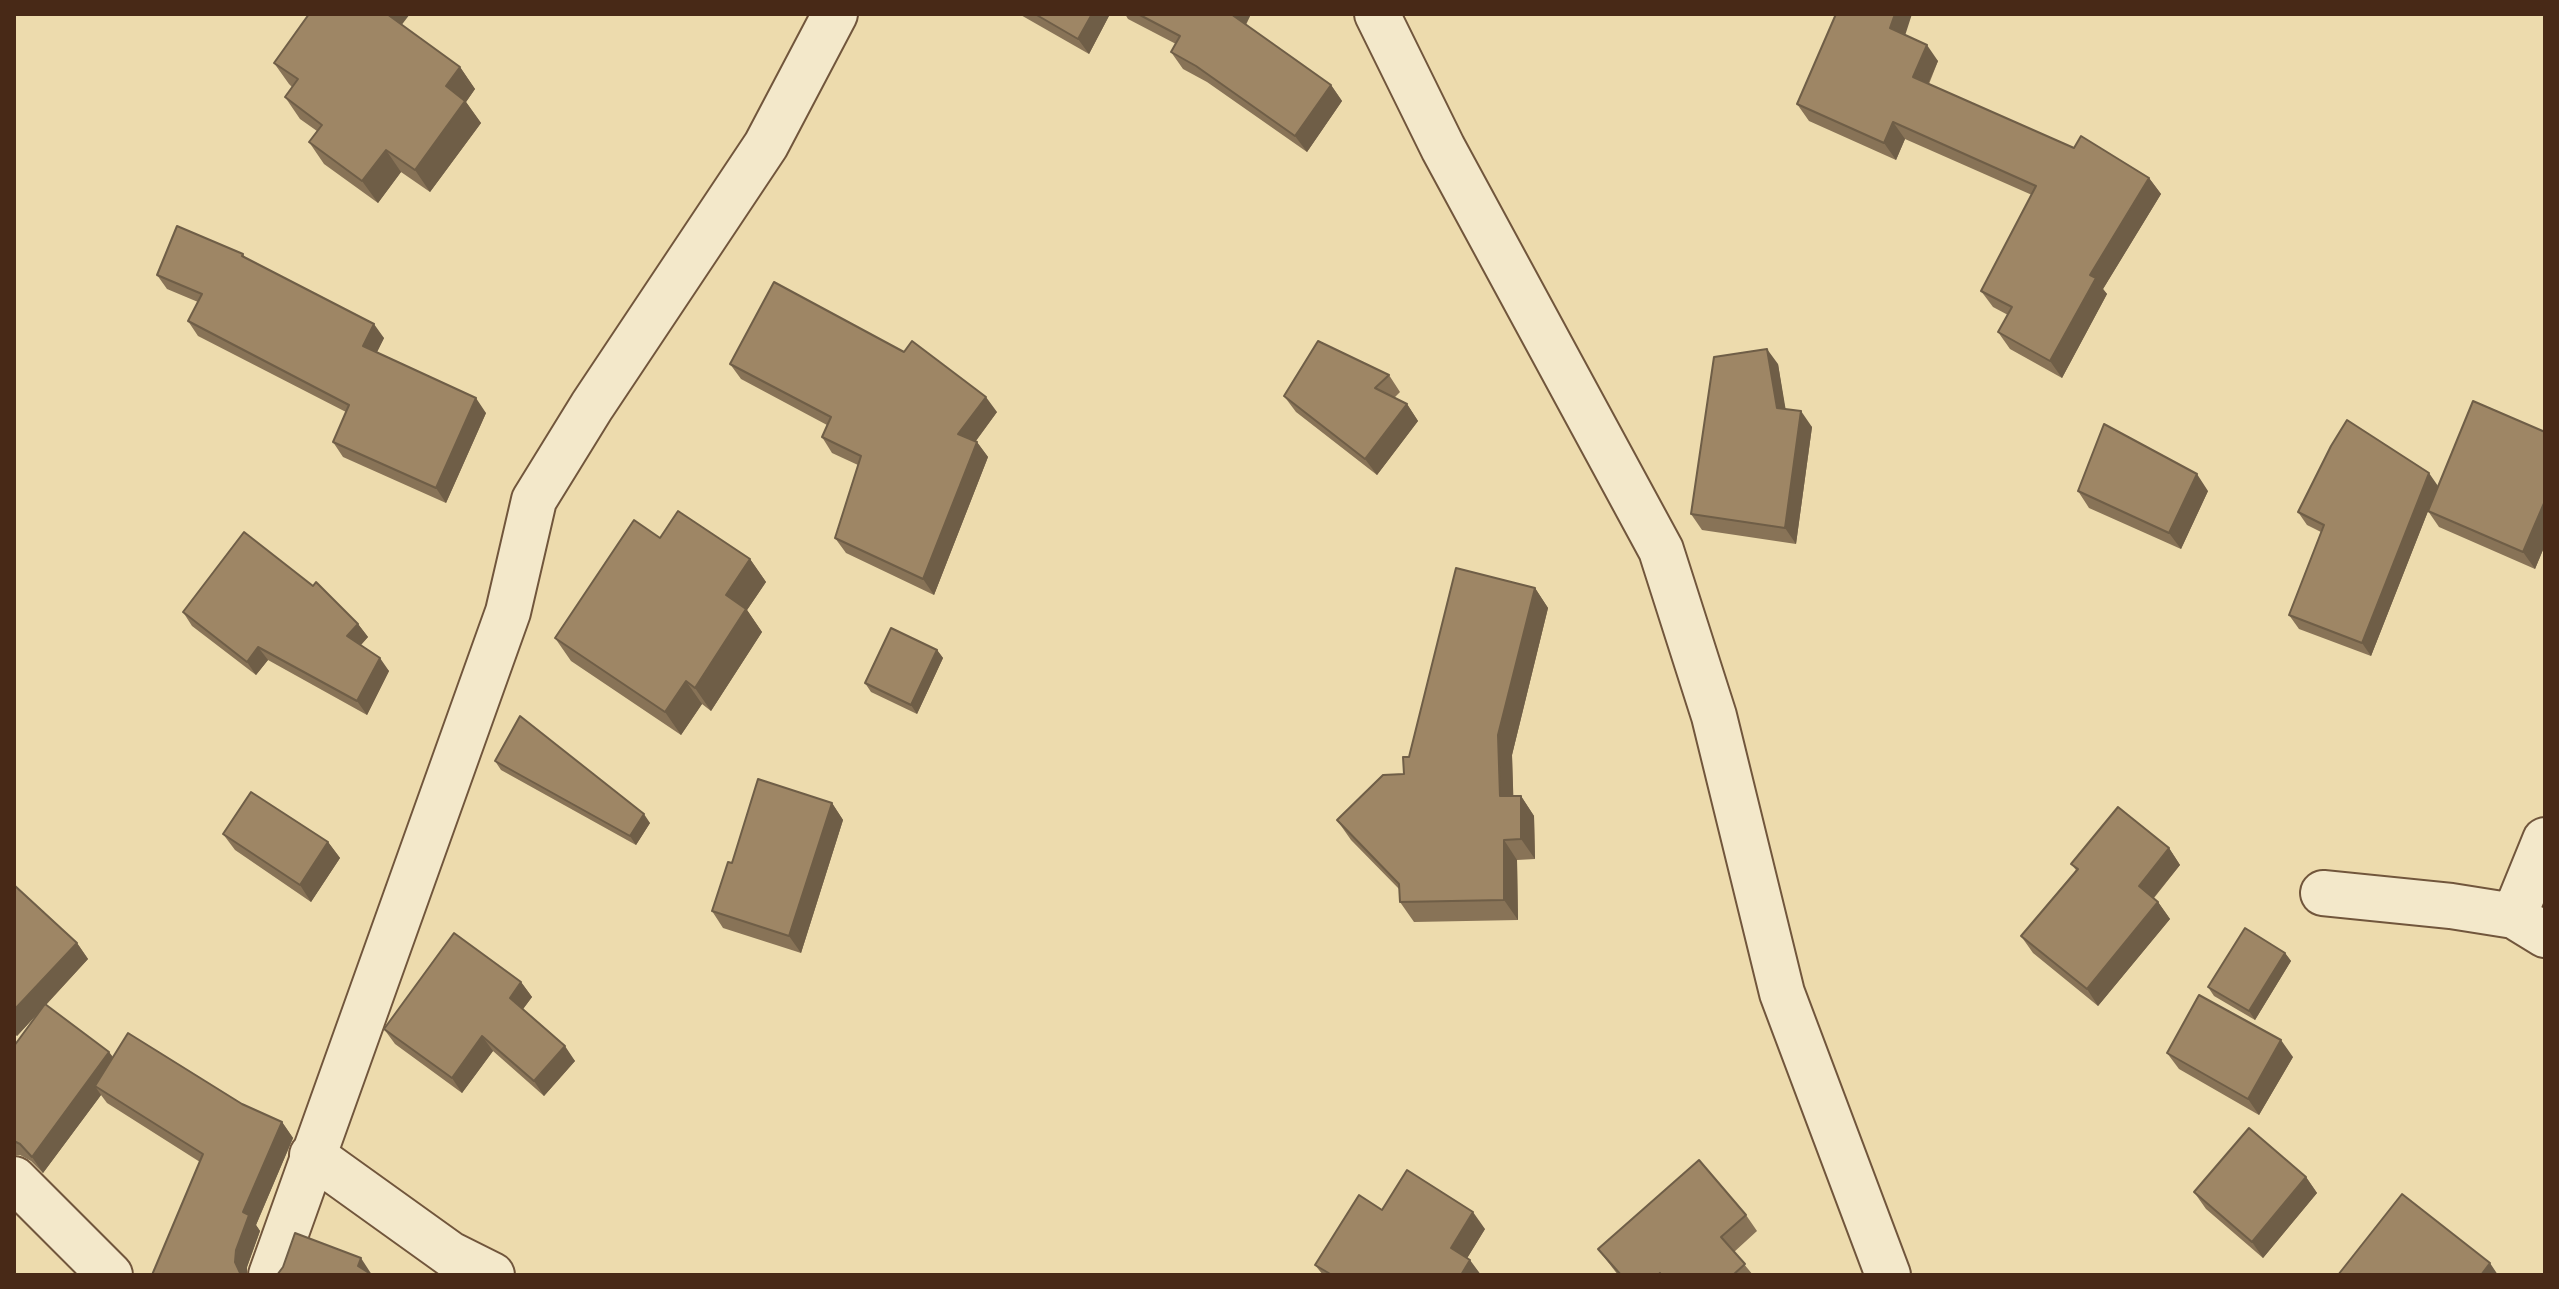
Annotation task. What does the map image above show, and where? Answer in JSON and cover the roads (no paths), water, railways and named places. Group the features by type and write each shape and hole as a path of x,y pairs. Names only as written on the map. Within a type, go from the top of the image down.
{"street":[{"path":"271,1275 508,612 534,500 592,406 766,145 835,14"},
{"path":"1377,14 1443,148 1661,550 1714,716 1782,993 1888,1275"},
{"path":"2323,893 2451,906 2529,926 2545,840"},
{"path":"312,1155 450,1254 492,1275"},
{"path":"14,1179 110,1275"}]}
